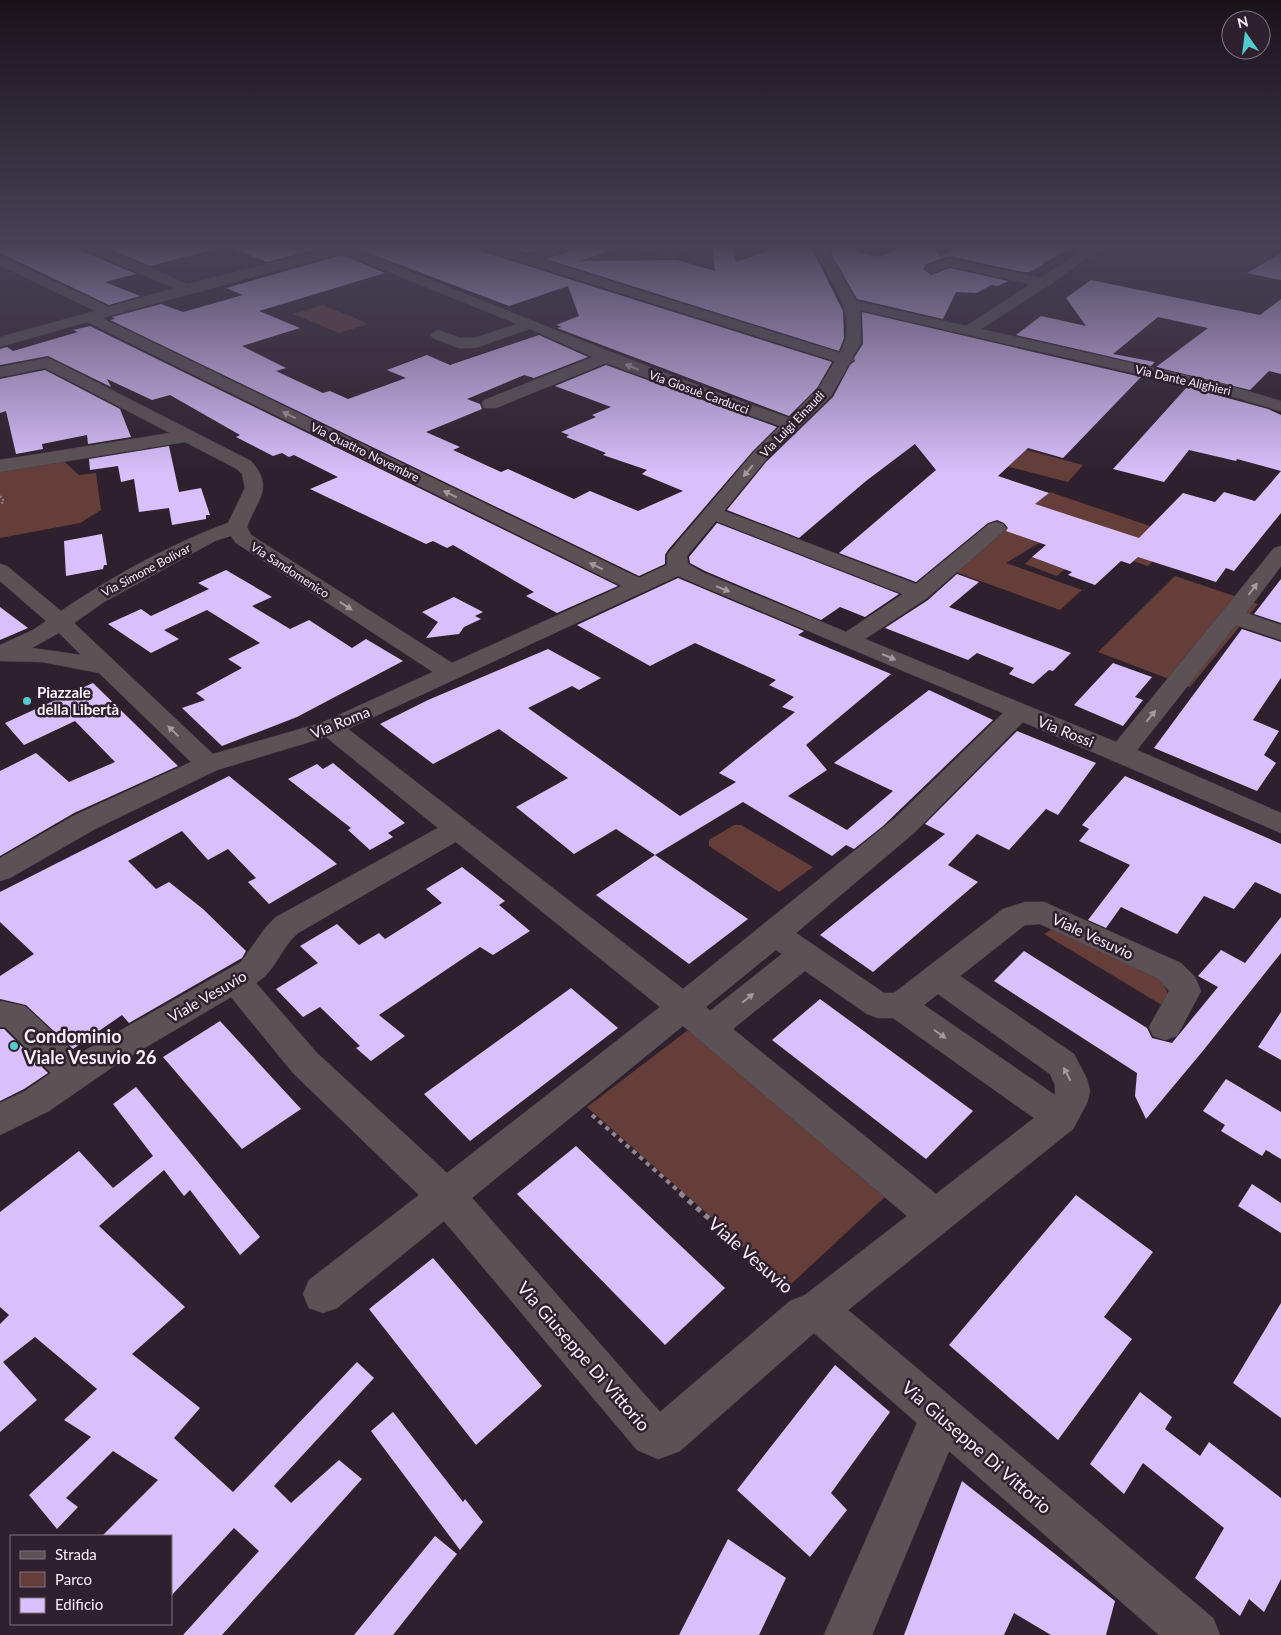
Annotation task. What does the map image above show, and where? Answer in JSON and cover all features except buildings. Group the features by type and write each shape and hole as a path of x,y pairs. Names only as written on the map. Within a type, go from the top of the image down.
{"street":[{"path":"0,342 77,320"},
{"name":"Via Quattro Novembre","path":"96,320 640,587"},
{"name":"Via Giosuè Carducci","path":"521,320 606,357 689,389 793,425"},
{"path":"721,320 846,360"},
{"name":"Via Luigi Einaudi","path":"679,568 676,562 677,555 759,458 825,392 846,360 854,343 854,320"},
{"name":"Via Dante Alighieri","path":"922,320 1234,392 1281,406"},
{"path":"968,331 985,320"},
{"path":"438,335 459,343 475,342 530,324"},
{"path":"490,404 606,357"},
{"path":"7,382 44,362 244,465 253,473 255,484 237,527"},
{"path":"7,382 65,372"},
{"path":"1234,392 1272,388"},
{"path":"0,466 187,436"},
{"path":"712,513 919,593"},
{"name":"Via Simone Bolivar","path":"2,662 96,597 208,537 237,527"},
{"name":"Via Sandomenico","path":"237,527 242,538 249,543 451,673"},
{"path":"849,640 919,593 996,528"},
{"path":"1121,753 1232,616 1281,552"},
{"name":"Via Roma","path":"0,871 85,822 208,764 330,728 679,568"},
{"name":"Via Rossi","path":"679,568 696,578 1121,753 1281,824"},
{"path":"0,570 60,622 208,764"},
{"path":"1232,616 1281,633"},
{"path":"42,655 56,639 60,622"},
{"path":"2,662 42,655 107,667"},
{"path":"2,662 107,667"},
{"path":"323,1294 775,934 905,825 1018,712"},
{"path":"330,728 456,830 710,1029 936,1217"},
{"name":"Viale Vesuvio","path":"0,1120 37,1101 102,1056 258,965 276,935 286,925 456,830"},
{"name":"Viale Vesuvio","path":"900,1006 1014,918 1024,913 1044,913 1170,971 1184,986 1185,992 1165,1027"},
{"path":"775,934 878,1005 900,1006 1061,1118"},
{"path":"710,1029 804,954"},
{"path":"815,1312 1061,1118 1072,1101 1073,1090 1070,1078 1062,1064 937,977"},
{"name":"Via Giuseppe Di Vittorio","path":"235,980 305,1063 446,1197 652,1434 658,1437 664,1436 804,1314 815,1312 828,1319 1196,1635"},
{"path":"0,1014 13,1015 75,1075"},
{"path":"848,1635 942,1417"}],"path":[{"path":"0,496 4,501 0,505"},
{"name":"Viale Vesuvio","path":"571,1096 815,1312"}],"green space":[{"path":"308,320 360,320 369,324 339,333"},
{"path":"1011,446 1083,465 1068,482 994,463"},
{"path":"58,456 79,475 96,473 101,510 80,523 0,538 0,459"},
{"path":"1050,492 1179,536 1148,566 1133,561 1145,550 1037,525 1023,537 1039,543 1006,563 1082,590 1060,610 953,571"},
{"path":"1032,557 1065,569 1057,576 1025,564"},
{"path":"1175,576 1258,604 1190,687 1098,652"},
{"path":"734,825 741,825 813,867 779,892 709,846 709,840"},
{"path":"1052,929 1158,978 1167,991 1165,1007 1044,934"},
{"path":"692,1027 889,1193 789,1286 587,1107"}],"place":[{"name":"Piazzale della Libertà","path":"27,701"},
{"name":"Condominio Viale Vesuvio 26","path":"14,1046"}]}
